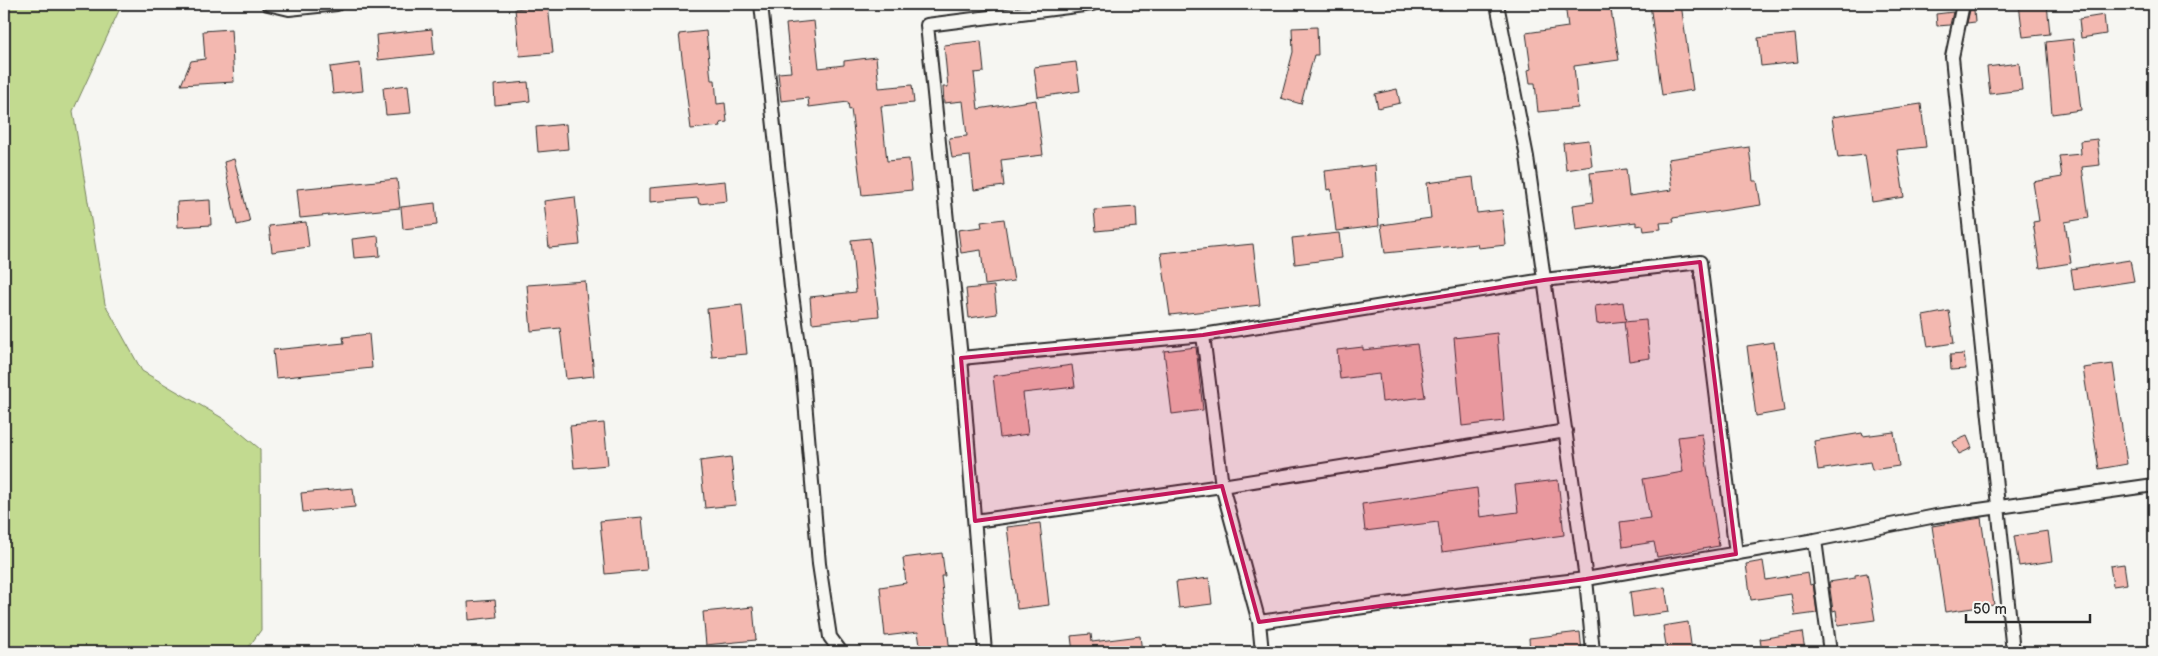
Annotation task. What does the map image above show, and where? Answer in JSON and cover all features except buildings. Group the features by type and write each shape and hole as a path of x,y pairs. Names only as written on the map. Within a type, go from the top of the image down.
{"street":[{"path":"268,4 289,9 337,4"},
{"path":"761,4 791,287 802,366 819,564 830,637 841,652"},
{"path":"985,652 976,521 961,358 926,25 1092,4"},
{"path":"1497,4 1527,157 1586,579 1593,652"},
{"path":"1963,4 1952,57 2013,652"},
{"path":"961,358 1203,335 1544,280 1700,262 1736,554"},
{"path":"1203,335 1222,486 1260,622 1262,652"},
{"path":"976,521 1222,486 1566,431"},
{"path":"1260,622 1448,595 1586,579 1815,540 1910,521 2154,485"},
{"path":"1815,540 1830,652"}],"highlighted area":[{"path":"1700,262 1736,554 1586,579 1259,622 1222,486 975,521 961,358 1203,335 1544,280"}],"green space":[{"path":"4,4 122,4 73,111 105,304 142,371 224,419 260,449 261,630 245,652 4,652"}]}
